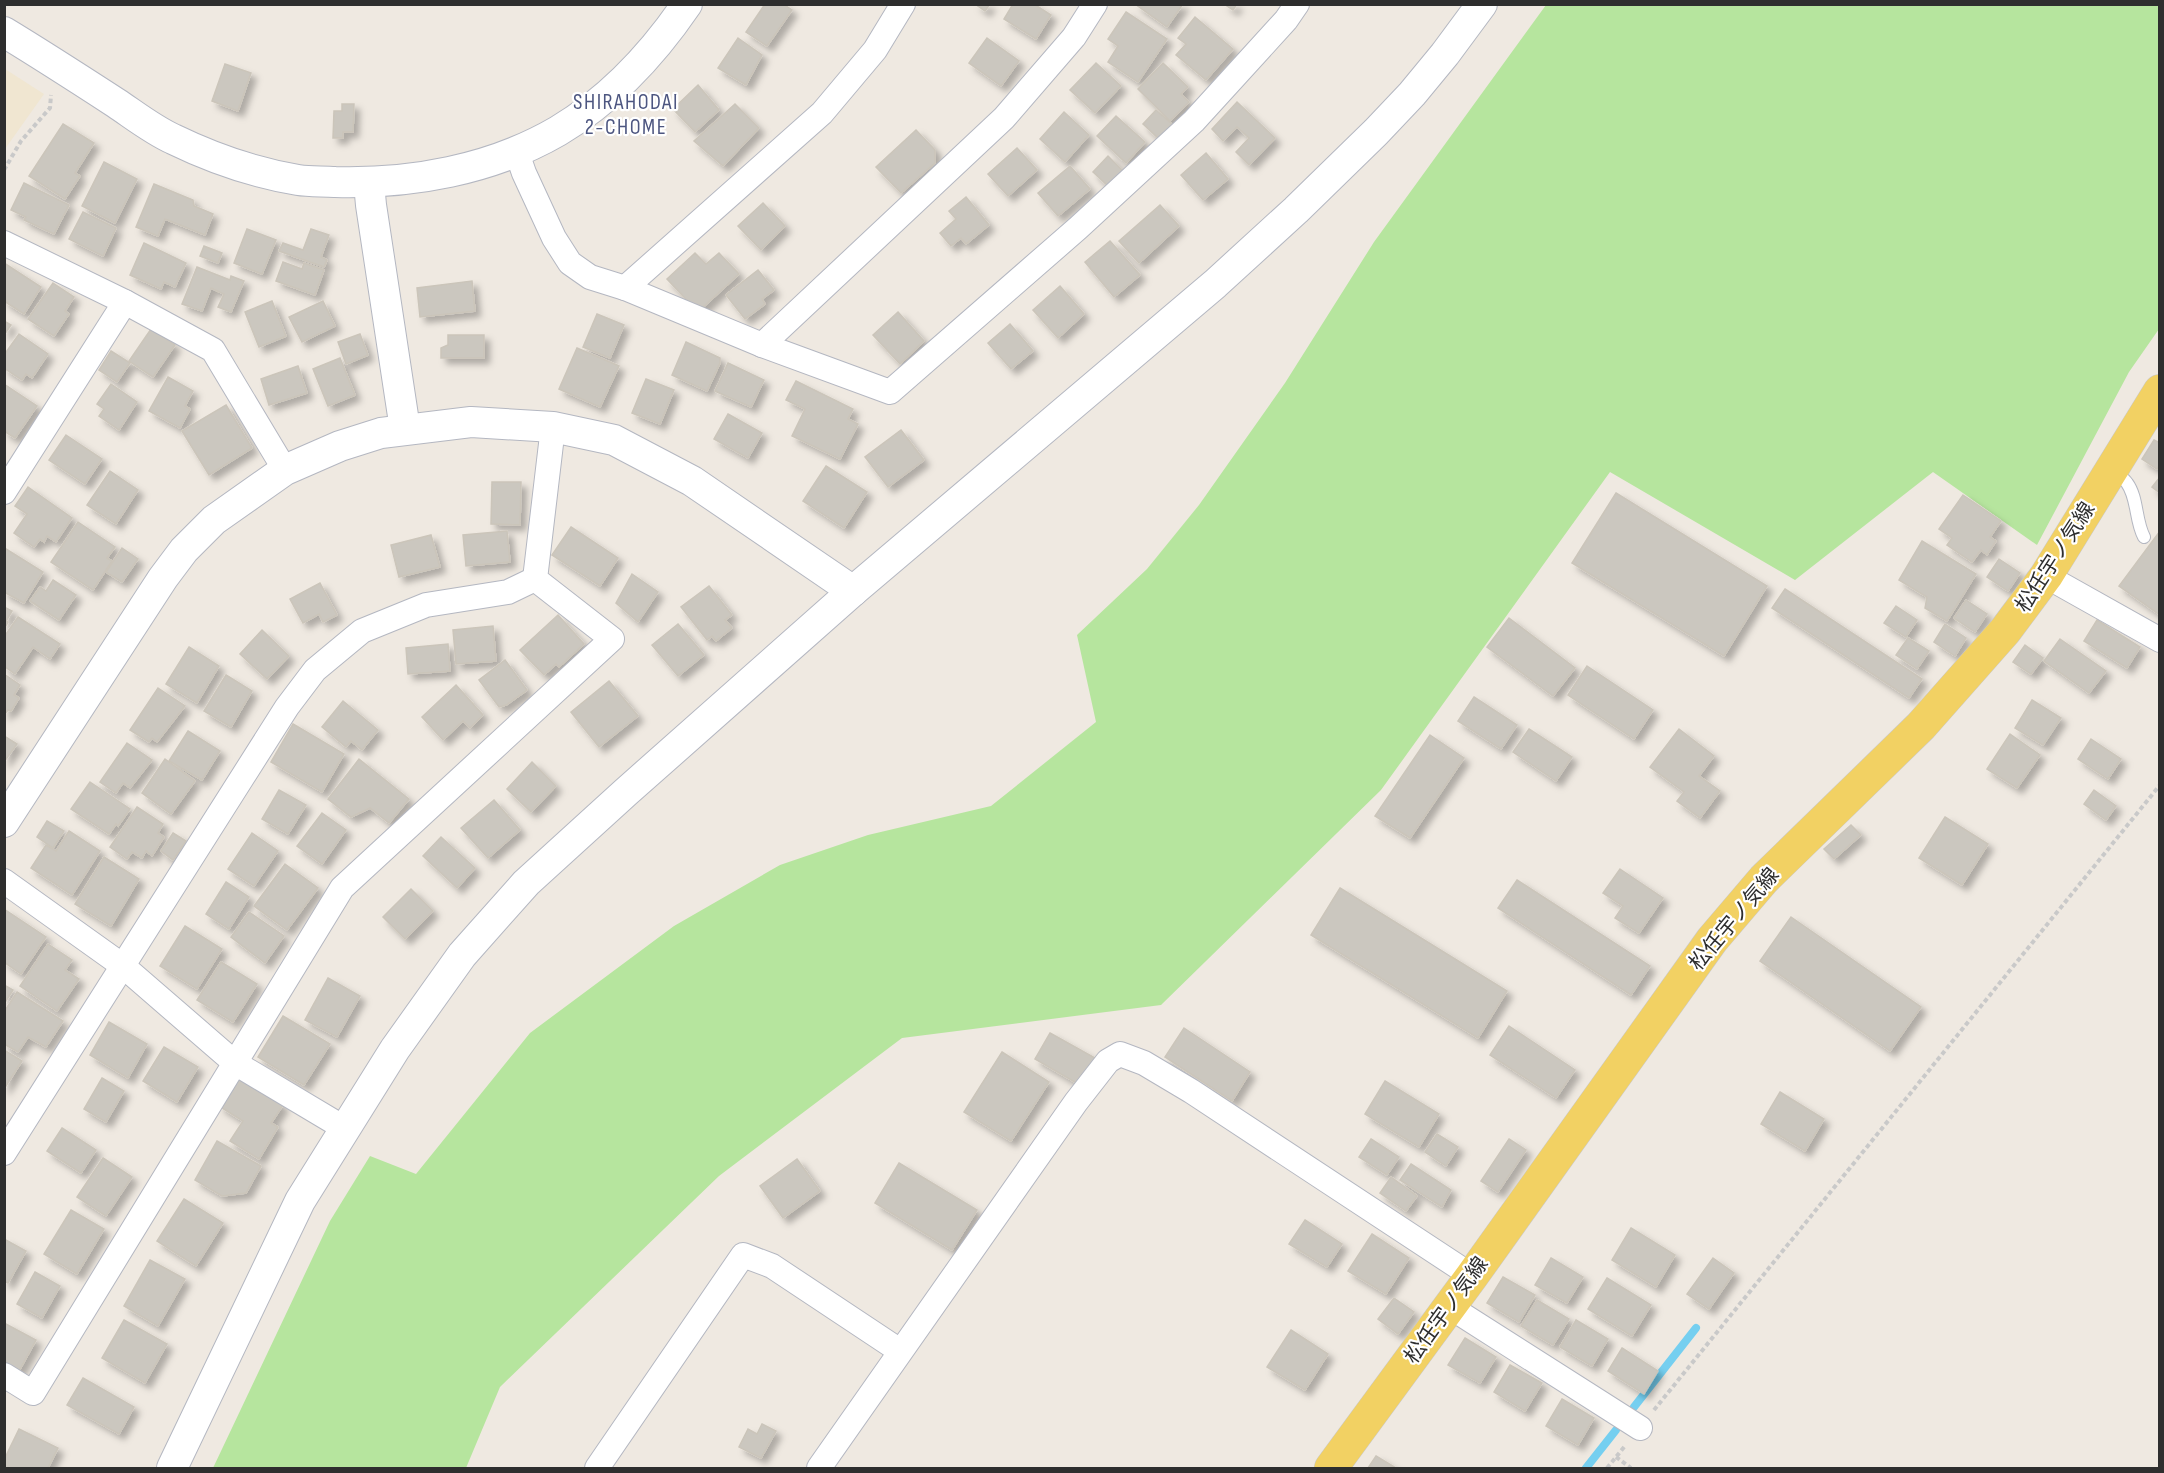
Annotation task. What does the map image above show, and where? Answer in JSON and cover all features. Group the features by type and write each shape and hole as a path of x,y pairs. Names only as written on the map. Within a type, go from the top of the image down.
{"main road":[{"name":"松任宇ノ気線","path":"1331,1468 1450,1307 1712,940 1764,879 1921,726 2005,631 2046,576 2160,391"}],"street":[{"path":"4,32 172,139 246,168 300,180 396,182 438,175 479,164 558,131 624,81 667,34 687,4"},
{"path":"625,288 822,113 874,50 903,4"},
{"path":"762,345 1004,118 1074,37 1095,4"},
{"path":"516,150 554,238 570,263 590,277 625,288 762,345 890,392 1078,228 1194,121 1286,20 1297,4"},
{"path":"172,1468 300,1201 344,1128 395,1049 462,955 526,883 634,784 854,591 1215,284 1296,210 1412,94 1482,4"},
{"path":"369,183 405,429"},
{"path":"4,243 125,302 213,350 285,471"},
{"path":"4,492 125,302"},
{"path":"4,822 163,578 184,550 214,520 285,471 340,446 381,433 471,422 553,427 614,440 692,480 854,591"},
{"path":"535,579 553,427"},
{"path":"2046,576 2160,640"},
{"path":"4,1153 286,707 315,670 362,631 426,605 508,592 535,579"},
{"path":"4,1375 33,1393 342,888 612,639 535,579"},
{"path":"4,881 123,966 235,1063 344,1128"},
{"path":"819,1468 1076,1102 1108,1061 1120,1054 1144,1063 1191,1091 1472,1276"},
{"path":"597,1468 743,1255 772,1266 900,1351"},
{"path":"1450,1307 1640,1428"}],"lane":[{"path":"2112,469 2127,482 2133,498 2138,527 2144,537"}],"path":[{"path":"4,170 21,141 50,108 51,91"},
{"path":"1607,1468 2160,785"},
{"path":"1616,1457 1631,1468"}],"shaded area":[{"path":"5,69 44,94 5,149"}],"green space":[{"path":"1546,5 2159,5 2159,329 2129,372 2037,545 1933,472 1795,580 1610,472 1381,790 1161,1005 902,1038 719,1176 500,1387 466,1468 213,1468 330,1221 370,1156 416,1174 530,1033 674,926 780,865 868,835 991,806 1096,722 1077,635 1147,569 1199,505 1285,383 1374,242"}],"building":[{"path":"765,4 783,4 792,10 767,46 746,32"},
{"path":"975,4 990,4 985,11"},
{"path":"1013,4 1034,4 1051,15 1036,39 1004,19"},
{"path":"1135,4 1183,4 1167,27"},
{"path":"1224,4 1237,4 1233,10"},
{"path":"1126,12 1167,39 1138,82 1108,62 1118,46 1108,39"},
{"path":"1195,17 1233,49 1206,80 1176,55 1186,44 1178,38"},
{"path":"738,38 762,55 746,85 718,68"},
{"path":"987,38 1019,61 1001,86 969,63"},
{"path":"1096,63 1121,86 1095,113 1070,90"},
{"path":"1163,63 1188,87 1181,94 1189,102 1170,121 1138,89"},
{"path":"225,64 251,73 238,111 212,101"},
{"path":"698,85 719,110 695,132 673,109"},
{"path":"1237,102 1275,138 1249,165 1236,152 1249,138 1237,127 1223,141 1212,129"},
{"path":"342,104 354,104 353,132 343,132 343,138 333,138 334,111 342,111"},
{"path":"735,104 759,128 723,166 694,141"},
{"path":"1156,110 1172,124 1159,139 1143,124"},
{"path":"1064,112 1089,135 1065,162 1040,139"},
{"path":"1116,116 1145,142 1126,163 1097,136"},
{"path":"63,124 94,143 75,173 80,176 65,199 29,176"},
{"path":"916,130 935,150 935,163 901,193 876,167"},
{"path":"1017,148 1037,170 1008,196 988,174"},
{"path":"1206,153 1228,179 1203,200 1181,175"},
{"path":"1108,156 1123,171 1109,187 1093,172"},
{"path":"104,162 137,179 115,223 82,206"},
{"path":"1070,166 1090,189 1058,216 1038,193"},
{"path":"24,183 69,205 54,234 24,220 26,217 11,210"},
{"path":"154,184 193,200 194,206 213,214 205,235 165,219 158,236 136,227"},
{"path":"966,197 989,225 966,244 961,238 951,246 940,233 956,219 949,211"},
{"path":"763,203 785,226 761,250 738,226"},
{"path":"1160,205 1179,226 1139,263 1119,241"},
{"path":"83,212 116,228 103,256 69,239"},
{"path":"247,229 276,240 262,274 234,263"},
{"path":"311,229 329,235 321,257 327,260 324,267 279,251 283,243 303,250"},
{"path":"1110,241 1140,275 1114,297 1085,262"},
{"path":"144,243 186,263 175,287 164,282 161,289 130,275"},
{"path":"204,246 222,253 218,263 200,256"},
{"path":"695,253 706,264 719,253 739,274 698,312 667,279"},
{"path":"283,262 302,269 304,263 324,270 315,295 276,281"},
{"path":"4,263 41,287 24,314 4,301"},
{"path":"197,267 230,280 231,276 244,281 231,312 218,307 224,294 211,288 202,311 182,304"},
{"path":"758,270 774,290 762,299 765,304 745,319 726,295"},
{"path":"472,281 475,311 420,317 417,288"},
{"path":"53,283 74,297 65,311 69,314 54,336 28,319"},
{"path":"1060,286 1084,314 1058,338 1033,310"},
{"path":"272,301 286,336 259,347 245,312"},
{"path":"323,301 335,326 302,342 289,317"},
{"path":"898,312 924,341 900,364 873,335"},
{"path":"597,314 624,325 610,358 583,347"},
{"path":"4,321 11,325 4,335"},
{"path":"1010,324 1033,351 1011,369 988,343"},
{"path":"151,329 175,345 153,377 129,361"},
{"path":"19,334 48,354 32,378 26,374 22,380 4,368 4,355"},
{"path":"360,334 368,355 346,364 338,342"},
{"path":"448,335 484,335 484,358 441,358 441,348 448,345"},
{"path":"686,342 720,358 720,363 707,391 672,375"},
{"path":"577,348 619,366 600,407 559,389"},
{"path":"111,351 130,363 117,382 99,370"},
{"path":"340,358 355,395 328,406 313,369"},
{"path":"728,363 764,380 751,407 715,391"},
{"path":"298,366 307,393 269,405 261,379"},
{"path":"168,377 193,391 185,406 190,409 180,428 149,411"},
{"path":"646,379 674,390 660,424 632,413"},
{"path":"796,381 853,409 848,419 858,424 840,459 792,436 805,409 786,400"},
{"path":"4,384 37,406 15,438 4,431"},
{"path":"111,384 137,402 119,430 99,416 104,409 97,404"},
{"path":"226,405 252,448 209,475 182,431"},
{"path":"728,414 762,433 748,458 714,439"},
{"path":"901,430 924,460 888,487 865,457"},
{"path":"66,435 102,459 85,484 49,460"},
{"path":"2154,440 2160,443 2160,464 2157,469 2142,459"},
{"path":"826,466 867,492 844,528 803,501"},
{"path":"110,471 138,490 116,524 87,505"},
{"path":"2160,477 2160,493 2152,487"},
{"path":"492,482 521,482 520,525 491,524"},
{"path":"28,487 72,518 56,542 47,536 44,542 40,539 34,547 14,533 27,514 15,506"},
{"path":"1616,493 1767,586 1724,656 1572,563"},
{"path":"1963,495 2001,521 1990,537 1996,541 1987,555 1981,550 1972,562 1947,545 1952,538 1939,529"},
{"path":"78,522 115,547 107,558 112,561 93,590 51,562"},
{"path":"571,527 618,558 600,586 552,555"},
{"path":"507,531 510,562 466,566 463,535"},
{"path":"2160,531 2160,615 2119,586"},
{"path":"431,535 440,567 399,577 391,545"},
{"path":"1922,541 1976,574 1947,621 1925,608 1927,597 1899,580"},
{"path":"122,548 138,559 122,582 106,572"},
{"path":"6,549 43,572 24,603 4,592 4,552"},
{"path":"1999,559 2020,573 2008,591 1987,577"},
{"path":"632,574 658,592 638,622 616,603"},
{"path":"53,580 76,595 59,620 30,601 40,587 46,591"},
{"path":"320,583 337,615 323,622 319,614 303,623 290,599"},
{"path":"709,586 732,615 725,620 732,628 716,641 712,636 707,640 681,607"},
{"path":"1785,589 1922,679 1909,698 1772,608"},
{"path":"1966,600 1987,614 1975,632 1954,618"},
{"path":"1896,606 1917,620 1906,637 1884,623"},
{"path":"4,607 12,611 4,629"},
{"path":"558,615 584,644 559,667 556,664 544,675 520,650"},
{"path":"18,617 60,644 50,659 33,647 15,674 4,666 4,637"},
{"path":"1509,618 1575,668 1553,696 1487,647"},
{"path":"2097,620 2140,647 2127,668 2084,641"},
{"path":"678,624 704,655 678,676 652,645"},
{"path":"1945,624 1966,638 1955,656 1934,642"},
{"path":"493,626 496,661 456,664 453,630"},
{"path":"262,630 289,656 267,679 240,654"},
{"path":"1908,638 1929,651 1917,669 1896,655"},
{"path":"2060,639 2106,671 2089,693 2044,661"},
{"path":"448,644 450,671 408,674 406,648"},
{"path":"2025,645 2043,658 2031,674 2013,662"},
{"path":"189,647 219,666 197,703 166,684"},
{"path":"505,660 527,690 506,705 499,707 479,680"},
{"path":"1587,666 1653,710 1634,739 1568,695"},
{"path":"4,674 20,685 14,695 19,698 11,711 8,710 4,715"},
{"path":"226,675 252,691 231,727 204,711"},
{"path":"609,681 638,716 599,747 571,712"},
{"path":"456,685 483,715 470,728 463,721 443,740 422,717"},
{"path":"158,688 185,706 157,742 152,738 149,742 130,730"},
{"path":"1474,697 1517,725 1501,749 1458,721"},
{"path":"2032,700 2061,718 2043,745 2015,728"},
{"path":"343,701 378,730 362,750 351,741 346,747 322,727"},
{"path":"293,724 344,754 322,792 271,762"},
{"path":"1529,729 1572,757 1556,781 1513,752"},
{"path":"1679,729 1714,756 1699,776 1720,791 1700,818 1677,801 1684,792 1650,767"},
{"path":"188,731 220,751 202,780 169,761"},
{"path":"2010,734 2040,755 2017,788 1987,769"},
{"path":"1430,735 1464,758 1410,838 1375,816"},
{"path":"4,736 17,744 4,762"},
{"path":"2091,739 2121,759 2108,779 2078,759"},
{"path":"127,743 152,760 130,788 123,783 116,793 100,782"},
{"path":"165,759 195,781 171,814 142,793"},
{"path":"359,759 409,799 389,823 370,808 351,817 328,799"},
{"path":"532,762 556,786 531,812 507,789"},
{"path":"90,782 130,809 109,834 71,809"},
{"path":"279,790 306,805 288,834 262,819"},
{"path":"2094,790 2116,806 2106,820 2084,804"},
{"path":"494,800 520,830 488,858 461,828"},
{"path":"137,807 163,824 158,833 164,837 152,856 146,851 142,858 132,852 127,859 110,847"},
{"path":"322,813 346,830 322,864 297,846"},
{"path":"1945,817 1988,844 1962,885 1919,858"},
{"path":"47,821 64,831 53,848 37,837"},
{"path":"1851,825 1861,835 1834,859 1824,849"},
{"path":"69,831 100,851 72,895 31,868 46,845 56,851"},
{"path":"173,833 186,841 173,860 161,851"},
{"path":"252,833 278,851 254,886 228,869"},
{"path":"441,837 475,868 457,888 423,856"},
{"path":"104,857 139,879 111,926 75,904"},
{"path":"285,864 318,888 287,930 254,906"},
{"path":"1620,869 1663,898 1639,933 1615,918 1623,906 1603,893"},
{"path":"1517,880 1650,966 1631,995 1498,908"},
{"path":"226,882 249,897 229,929 206,914"},
{"path":"1340,888 1507,991 1478,1038 1311,935"},
{"path":"411,889 433,911 405,939 383,917"},
{"path":"4,909 46,937 21,974 4,962"},
{"path":"249,912 284,936 265,963 231,937"},
{"path":"1791,917 1921,1007 1890,1051 1760,961"},
{"path":"185,926 222,949 197,989 160,966"},
{"path":"48,944 72,960 65,970 79,979 57,1011 20,986"},
{"path":"221,962 257,984 233,1022 197,1000"},
{"path":"328,978 360,996 337,1037 305,1020"},
{"path":"4,985 13,990 4,1004"},
{"path":"17,992 63,1021 46,1047 28,1037 18,1052 4,1044 4,1012"},
{"path":"283,1016 330,1044 304,1085 258,1057"},
{"path":"109,1022 147,1044 128,1078 90,1055"},
{"path":"1509,1026 1575,1070 1556,1098 1490,1055"},
{"path":"1184,1028 1250,1072 1232,1101 1165,1057"},
{"path":"1050,1033 1095,1058 1080,1085 1035,1059"},
{"path":"164,1047 198,1067 177,1102 143,1081"},
{"path":"4,1050 22,1061 4,1089"},
{"path":"1002,1052 1049,1082 1011,1141 964,1112"},
{"path":"237,1077 283,1105 271,1123 278,1127 259,1159 230,1141 243,1121 219,1106"},
{"path":"102,1078 124,1091 106,1122 84,1109"},
{"path":"1385,1081 1439,1114 1419,1147 1365,1114"},
{"path":"1780,1092 1824,1119 1805,1151 1761,1124"},
{"path":"62,1128 96,1150 81,1173 47,1151"},
{"path":"1437,1134 1458,1147 1446,1166 1425,1152"},
{"path":"1371,1139 1399,1157 1387,1175 1359,1157"},
{"path":"1509,1139 1526,1150 1498,1192 1481,1181"},
{"path":"217,1141 261,1166 246,1193 222,1196 195,1180"},
{"path":"103,1158 132,1177 106,1216 77,1197"},
{"path":"797,1159 820,1191 783,1218 760,1186"},
{"path":"899,1163 977,1210 952,1250 875,1203"},
{"path":"1411,1164 1451,1190 1442,1207 1400,1180"},
{"path":"1391,1177 1417,1196 1406,1211 1380,1193"},
{"path":"184,1199 223,1223 196,1266 157,1241"},
{"path":"71,1210 104,1229 77,1274 44,1254"},
{"path":"1305,1220 1342,1244 1327,1267 1289,1244"},
{"path":"1631,1228 1675,1255 1656,1287 1612,1260"},
{"path":"1372,1234 1409,1258 1386,1294 1348,1271"},
{"path":"4,1239 26,1251 8,1283 4,1281"},
{"path":"1551,1258 1583,1277 1567,1303 1535,1285"},
{"path":"1713,1258 1734,1273 1709,1309 1687,1294"},
{"path":"150,1260 185,1279 158,1326 124,1306"},
{"path":"35,1272 60,1286 42,1318 17,1304"},
{"path":"1503,1277 1535,1295 1519,1322 1487,1303"},
{"path":"1607,1278 1651,1305 1632,1336 1588,1309"},
{"path":"1394,1298 1414,1312 1398,1334 1378,1319"},
{"path":"1537,1300 1569,1319 1553,1345 1521,1326"},
{"path":"124,1320 167,1344 145,1383 102,1358"},
{"path":"1576,1320 1608,1339 1592,1366 1560,1347"},
{"path":"4,1323 36,1340 19,1371 4,1363"},
{"path":"1291,1330 1328,1354 1305,1390 1267,1367"},
{"path":"1465,1338 1496,1357 1480,1383 1448,1365"},
{"path":"1622,1348 1658,1371 1644,1394 1608,1371"},
{"path":"1510,1365 1542,1383 1525,1411 1494,1392"},
{"path":"83,1378 134,1407 119,1434 67,1405"},
{"path":"1562,1399 1594,1418 1578,1445 1546,1426"},
{"path":"762,1424 776,1431 761,1458 739,1447 748,1429 757,1434"},
{"path":"19,1429 58,1448 48,1468 4,1468 4,1460"},
{"path":"1376,1456 1396,1468 1368,1468"}],"waterway":[{"path":"1634,1407 1696,1328"},
{"path":"1586,1468 1616,1430"}],"district":[{"name":"SHIRAHODAI 2-CHOME","path":"626,114"}]}
